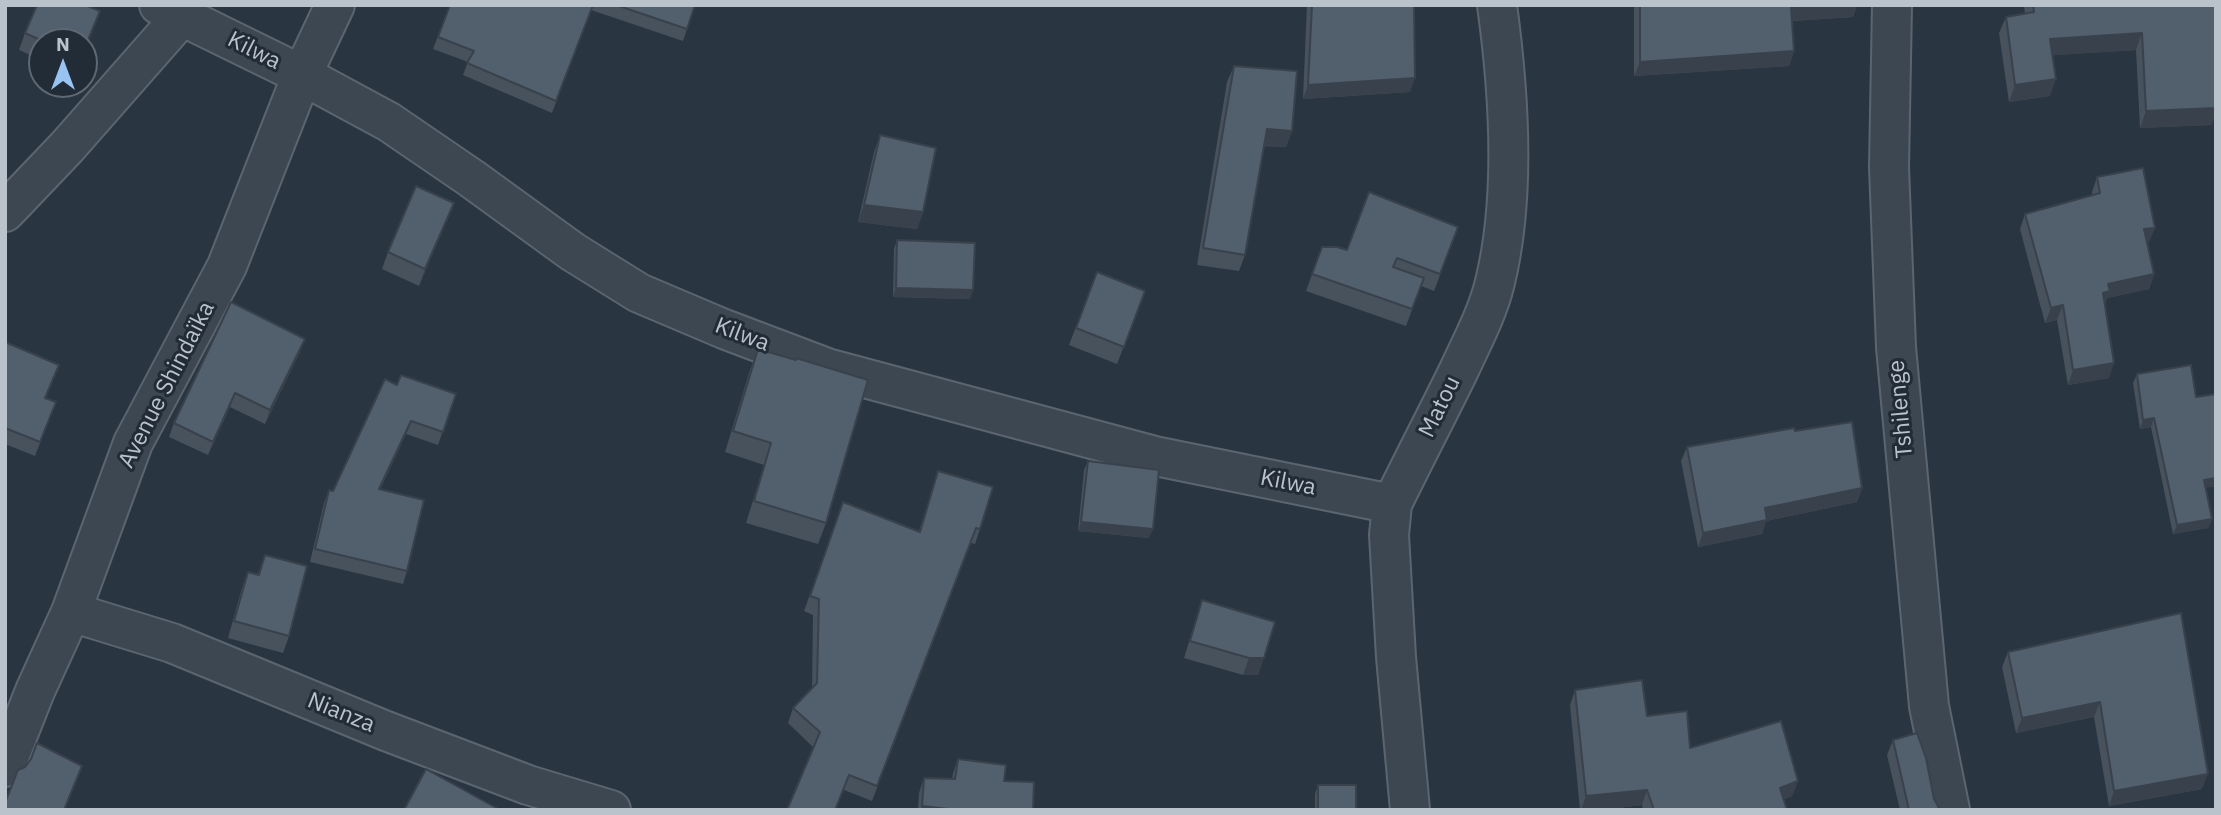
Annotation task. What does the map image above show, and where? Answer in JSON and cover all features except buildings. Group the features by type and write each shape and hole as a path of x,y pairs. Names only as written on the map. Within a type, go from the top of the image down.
{"street":[{"name":"Avenue Shindaïka","path":"5,767 35,691 71,612 133,443 227,266 302,75 335,5"},
{"name":"Matou","path":"1410,810 1396,657 1390,535 1392,504 1477,332 1495,283 1504,231 1508,167 1497,5"},
{"name":"Tshilenge","path":"1892,5 1889,167 1896,347 1929,706 1950,810"},
{"name":"Kilwa","path":"171,10 389,122 573,252 639,293 724,329 827,368 1116,446 1392,504"},
{"path":"5,212 67,148 171,10"},
{"name":"Nianza","path":"71,612 172,643 386,731 528,785 611,810"}]}
